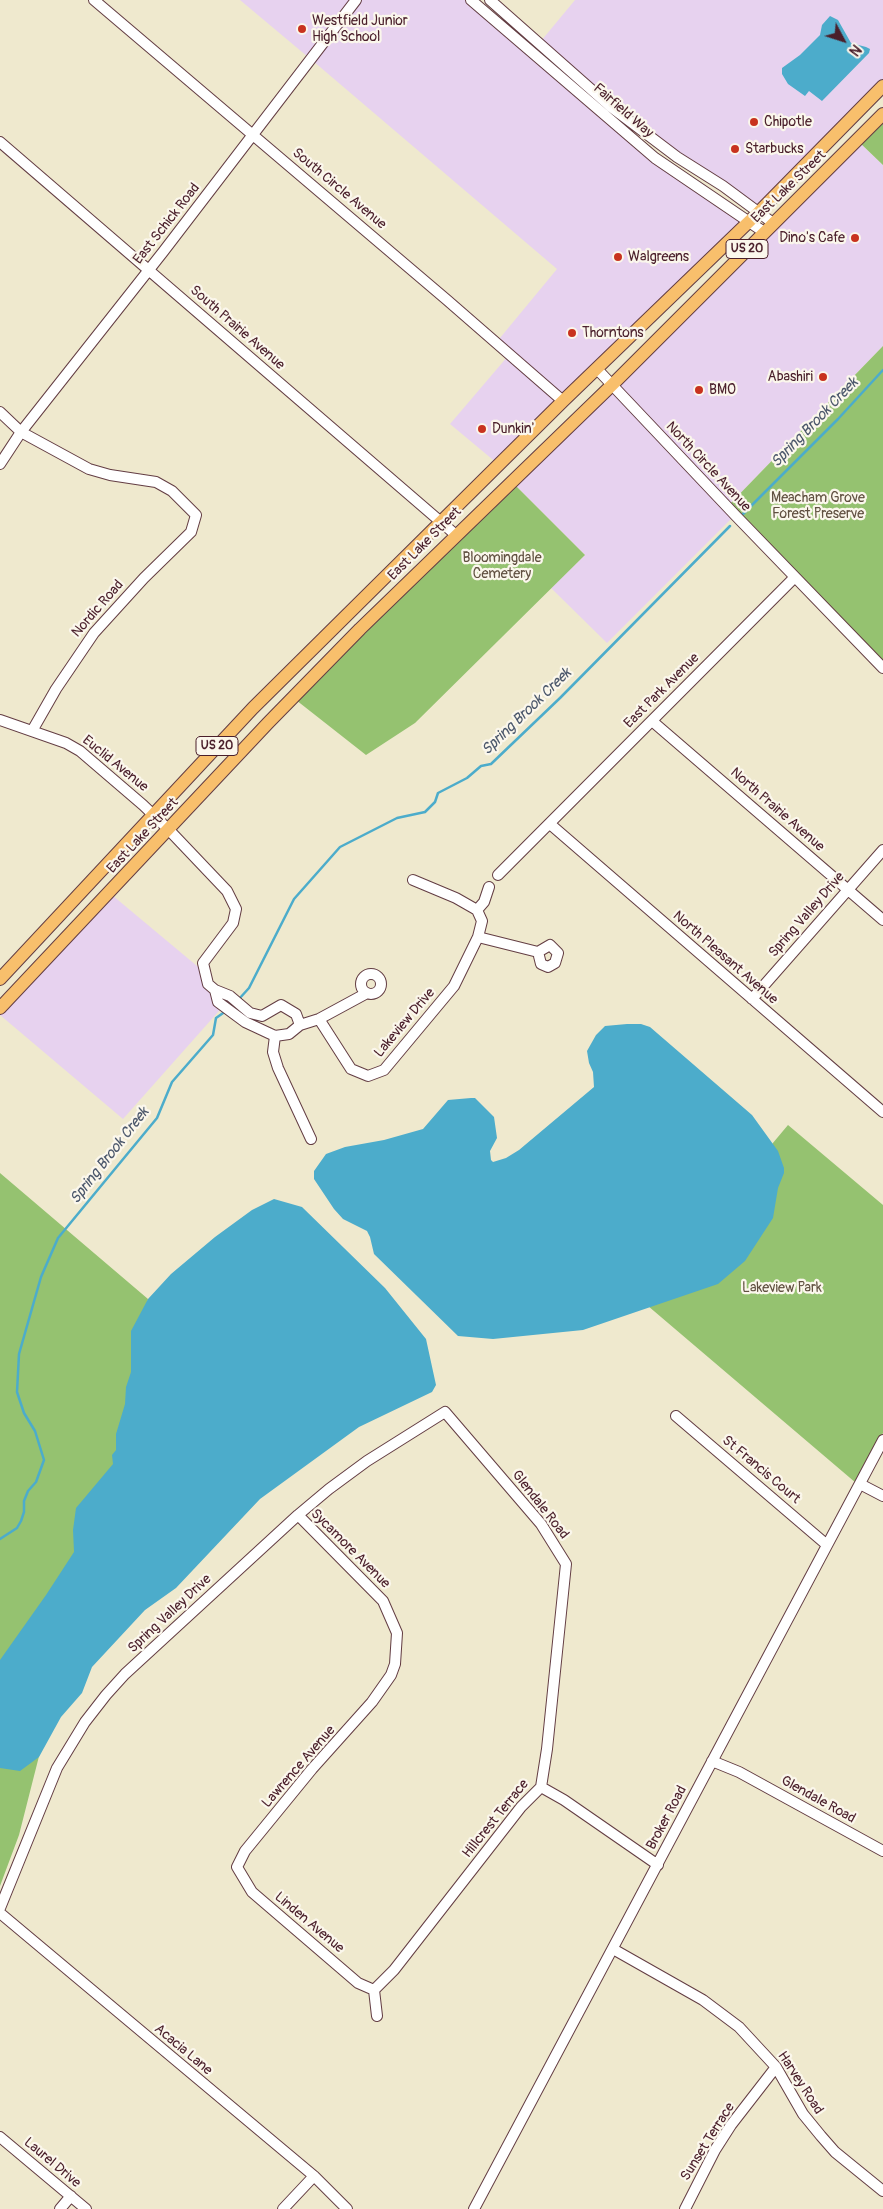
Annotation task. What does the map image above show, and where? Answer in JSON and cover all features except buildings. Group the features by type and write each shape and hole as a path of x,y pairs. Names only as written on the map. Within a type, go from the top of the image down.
{"main road":[{"name":"East Lake Street","path":"0,979 253,708 563,402 759,212 883,86"},
{"name":"East Lake Street","path":"0,1008 271,720 456,535 612,385 883,114"}],"street":[{"name":"South Circle Avenue","path":"94,0 563,402"},
{"name":"East Schick Road","path":"0,464 21,432 149,270 356,0"},
{"name":"Fairfield Way","path":"471,0 655,158 764,232"},
{"name":"Fairfield Way","path":"490,0 611,107 676,157 723,186 773,223"},
{"name":"South Prairie Avenue","path":"0,142 456,535"},
{"name":"North Circle Avenue","path":"597,369 794,578 883,668"},
{"path":"0,412 21,432"},
{"name":"Nordic Road","path":"21,432 89,469 110,475 156,482 172,491 199,514 191,532 144,578 94,633 56,689 32,731"},
{"name":"East Park Avenue","path":"498,875 794,578"},
{"name":"Euclid Avenue","path":"0,720 66,743 80,751 154,815"},
{"name":"North Prairie Avenue","path":"652,720 883,920"},
{"path":"154,815 227,891 236,909 233,924 203,963 208,984 215,990 232,998 250,1013 262,1016 281,1006 296,1014 300,1025"},
{"name":"North Pleasant Avenue","path":"550,824 883,1112"},
{"name":"Spring Valley Drive","path":"752,999 883,850"},
{"path":"413,880 478,910 484,902 490,887"},
{"name":"Lakeview Drive","path":"319,1019 351,1069 368,1076 384,1070 454,986 478,937 482,921 478,910"},
{"path":"478,937 538,952"},
{"path":"215,990 218,1002 223,1006 245,1022 275,1036 289,1034 300,1025 319,1019 367,993"},
{"path":"275,1036 273,1052 278,1068 311,1138"},
{"name":"Spring Valley Drive","path":"0,1908 57,1768 92,1712 125,1674 298,1515 367,1461 445,1412"},
{"name":"Glendale Road","path":"445,1412 541,1524 566,1564 560,1633"},
{"name":"St Francis Court","path":"676,1416 828,1545"},
{"name":"Broker Road","path":"474,2209 883,1440"},
{"path":"860,1484 883,1496"},
{"name":"Sycamore Avenue","path":"298,1515 377,1594 390,1614 397,1633 397,1656 391,1675 384,1686"},
{"name":"Hillcrest Terrace","path":"374,1990 394,1970 520,1807 541,1787 548,1749 560,1633"},
{"name":"Lawrence Avenue","path":"236,1867 251,1844 384,1686"},
{"name":"Glendale Road","path":"712,1761 739,1772 883,1851"},
{"path":"541,1787 564,1800 658,1865"},
{"name":"Linden Avenue","path":"236,1867 252,1892 358,1983 374,1990"},
{"name":"Acacia Lane","path":"0,1914 314,2176 347,2209"},
{"name":"Harvey Road","path":"613,1949 703,2000 739,2027 776,2067 803,2114 821,2136 836,2152 883,2191"},
{"path":"374,1990 377,2016"},
{"name":"Sunset Terrace","path":"685,2209 695,2187 726,2133 776,2067"},
{"name":"Laurel Drive","path":"0,2137 86,2209"},
{"path":"283,2209 314,2176"},
{"path":"60,2209 71,2196"}],"shaded area":[{"name":"Westfield Junior High School","path":"240,0 353,0 308,57"},
{"path":"360,0 472,0 650,157 744,223 498,464 450,424 508,356 495,344 557,269 313,61"},
{"path":"575,0 883,0 883,82 759,208 681,156 616,106 541,41"},
{"path":"861,144 883,165 883,346 730,504 619,385"},
{"path":"612,389 733,517 607,643 551,588 585,555 513,483"},
{"path":"112,895 209,976 215,986 234,994 123,1119 0,1015"}],"green space":[{"path":"883,115 883,165 858,141"},
{"name":"Meacham Grove Forest Preserve","path":"883,346 883,668 727,507"},
{"name":"Bloomingdale Cemetery","path":"513,483 585,555 415,723 366,755 296,700"},
{"name":"Lakeview Park","path":"788,1125 883,1205 883,1433 856,1483 641,1300"},
{"path":"0,1173 148,1299 132,1390 19,1835 0,1886"}],"water":[{"path":"830,16 838,20 851,43 870,49 869,53 822,101 809,91 805,96 788,84 782,74 782,68 800,55 820,35 822,25"},
{"path":"641,1024 650,1027 752,1115 778,1151 784,1168 778,1188 773,1218 745,1261 718,1284 583,1330 493,1339 458,1336 374,1254 367,1231 343,1219 334,1209 314,1179 314,1171 326,1154 345,1147 384,1140 423,1129 448,1100 471,1098 475,1098 494,1117 497,1138 490,1151 491,1160 493,1162 506,1158 519,1150 594,1087 593,1072 587,1051 596,1035 605,1026"},
{"path":"274,1199 302,1207 385,1288 426,1339 436,1385 432,1392 359,1427 260,1499 176,1588 145,1610 92,1667 82,1693 61,1717 39,1757 20,1771 0,1768 0,1660 74,1552 73,1530 76,1508 113,1464 112,1455 116,1450 116,1434 125,1404 126,1387 131,1372 131,1331 148,1299 171,1274 215,1237 252,1210"}],"waterway":[{"name":"Spring Brook Creek","path":"743,514 838,419 883,370"},
{"name":"Spring Brook Creek","path":"239,999 249,988 294,899 340,847 397,818 425,812 435,802 438,793 467,778 481,766 491,764 560,698 730,526"},
{"name":"Spring Brook Creek","path":"0,1539 17,1528 21,1521 24,1512 24,1501 28,1491 36,1482 44,1460 35,1431 24,1413 17,1392 19,1354 41,1277 58,1238 157,1118 172,1082 213,1035 216,1018 226,1011"}],"place":[{"name":"Westfield Junior High School","path":"302,29"},
{"name":"Chipotle","path":"754,122"},
{"name":"Starbucks","path":"735,149"},
{"name":"Dino's Cafe","path":"855,238"},
{"name":"Walgreens","path":"618,257"},
{"name":"Thorntons","path":"572,333"},
{"name":"Abashiri","path":"823,377"},
{"name":"BMO","path":"699,390"},
{"name":"Dunkin'","path":"482,429"}]}
